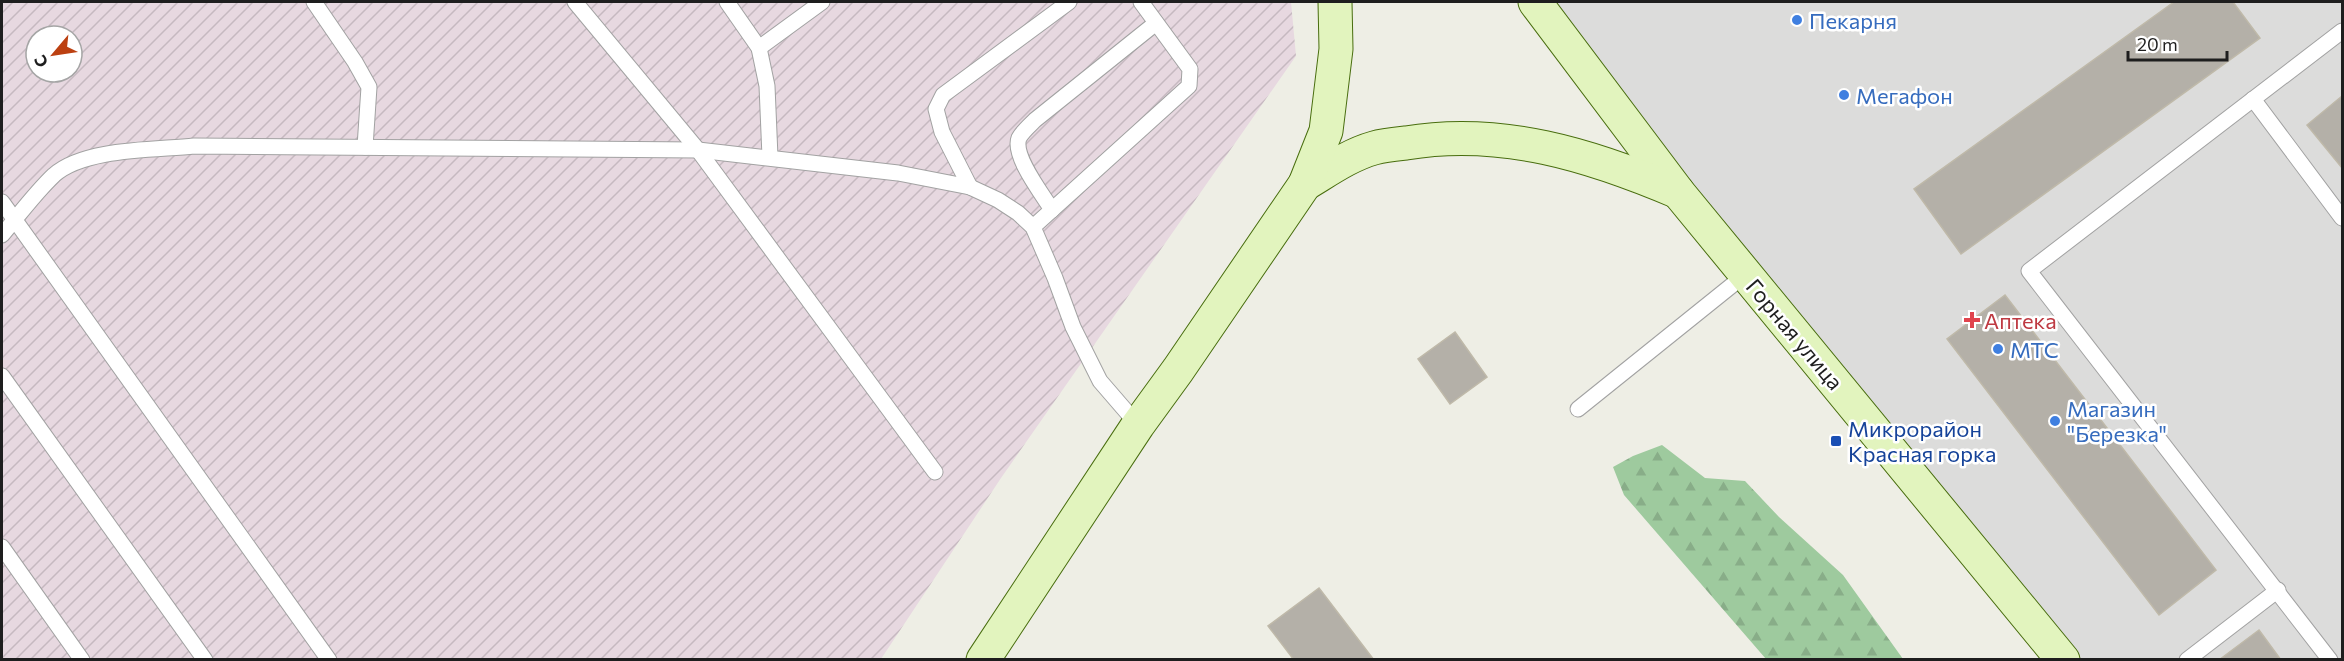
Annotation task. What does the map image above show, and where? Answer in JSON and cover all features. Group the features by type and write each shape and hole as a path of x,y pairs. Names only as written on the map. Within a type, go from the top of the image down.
{"street":[{"path":"983,660 1138,425 1305,184 1326,131 1336,49 1335,2"},
{"name":"Горная улица","path":"1535,2 1678,192 2063,660"},
{"path":"1305,184 1338,164 1374,148 1436,138 1480,137 1533,143 1592,159 1632,172 1678,192"}],"lane":[{"path":"314,2 355,62 369,87 365,147"},
{"path":"575,2 698,150 935,472"},
{"path":"727,2 759,48 767,86 770,158"},
{"path":"759,48 822,2"},
{"path":"970,187 942,132 936,109 943,95 1069,2"},
{"path":"1033,227 1190,86 1190,69 1141,2"},
{"path":"1052,210 1025,166 1018,150 1019,138 1035,120 1156,23"},
{"path":"2330,660 2029,271 2343,31"},
{"path":"2253,99 2343,218"},
{"path":"2,235 56,174 80,161 111,154 194,146 698,150 898,173 970,187 998,200 1018,213 1033,227 1056,278 1073,327 1100,381 1138,425"},
{"path":"2,202 329,660"},
{"path":"1578,409 1746,274"},
{"path":"2,376 205,660"},
{"path":"2,547 82,660"},
{"path":"2187,660 2278,590"}],"shaded area":[{"path":"2,2 1291,2 1296,56 1001,478 881,659 2,660"},
{"name":"Микрорайон Красная горка","path":"1535,2 2342,2 2342,659 2063,659"}],"green space":[{"path":"1662,445 1705,478 1745,481 1779,517 1843,575 1903,659 1766,659 1624,495 1613,467 1633,456"}],"building":[{"path":"2174,2 2233,2 2260,38 1961,254 1914,189"},
{"path":"2342,96 2342,168 2307,125"},
{"path":"2005,295 2216,570 2159,615 1947,339"},
{"path":"1455,332 1487,377 1450,404 1418,359"},
{"path":"1319,588 1374,660 1294,660 1268,626"},
{"path":"2259,630 2281,660 2219,660"}],"place":[{"name":"Пекарня","path":"1797,20"},
{"name":"Мегафон","path":"1844,95"},
{"name":"Аптека","path":"1972,320"},
{"name":"МТС","path":"1998,349"},
{"name":"Магазин \"Березка\"","path":"2055,421"},
{"name":"Микрорайон Красная горка","path":"1836,441"}]}
